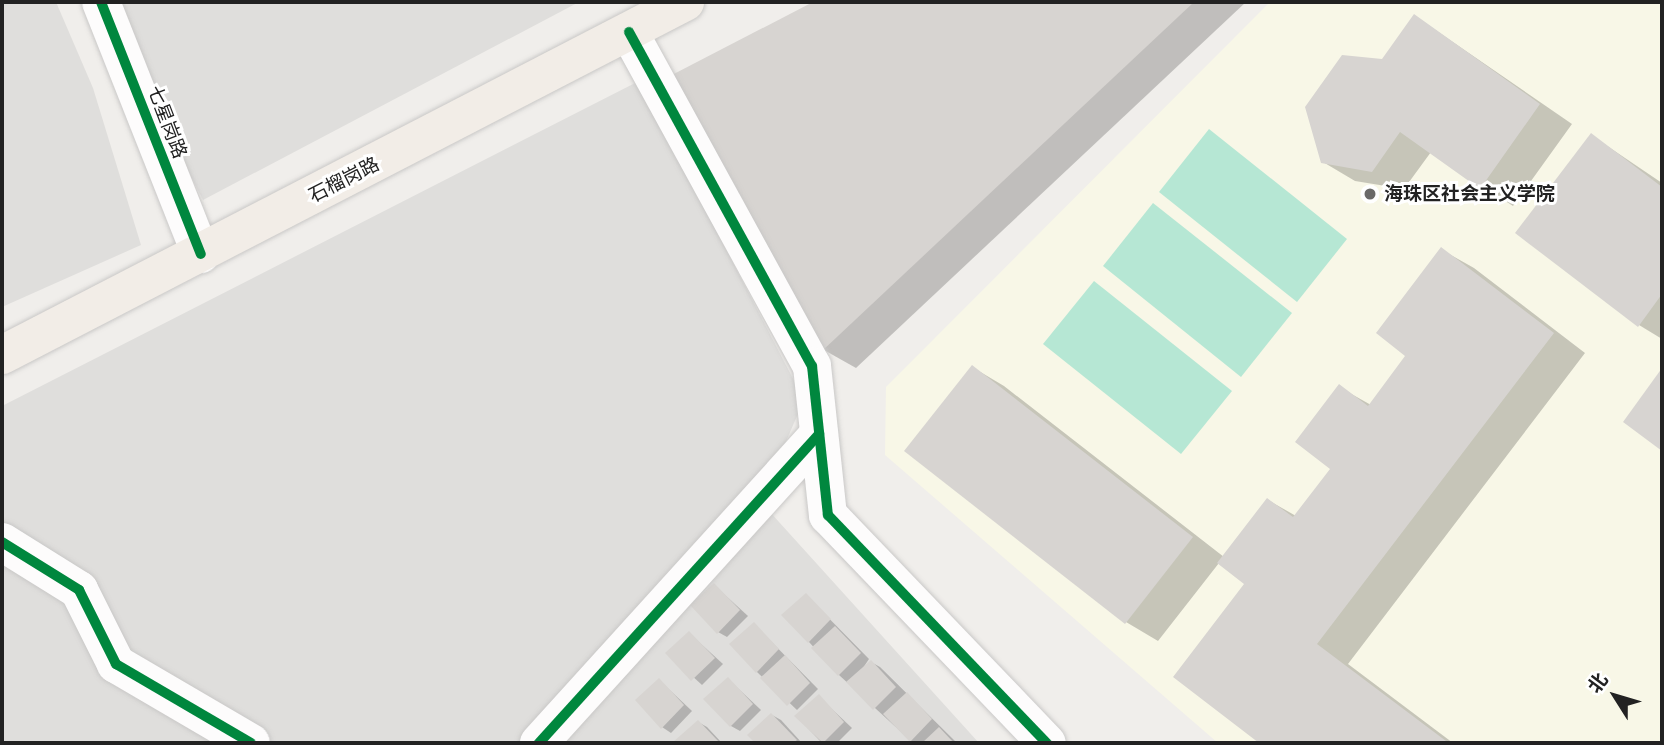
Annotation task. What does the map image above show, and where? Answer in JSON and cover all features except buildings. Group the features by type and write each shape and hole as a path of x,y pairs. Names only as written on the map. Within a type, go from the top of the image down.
{"main road":[{"name":"石榴岗路","path":"2,355 685,2"}],"street":[{"name":"七星岗路","path":"102,2 201,254"},
{"path":"629,32 812,366 828,515 1047,743"},
{"path":"539,743 819,434"},
{"path":"2,542 79,590 116,664 251,743"}],"shaded area":[{"path":"2,2 56,2 93,88 141,245 2,307"},
{"path":"110,2 579,2 203,200 154,105"},
{"name":"海珠区社会主义学院","path":"1270,2 1662,2 1662,743 1218,743 885,455 886,387"},
{"path":"639,81 804,400 760,501 979,743 2,743 2,406"}],"green space":[{"path":"1209,129 1347,239 1297,302 1159,192"},
{"path":"1153,203 1292,313 1241,377 1103,266"},
{"path":"1094,281 1232,391 1181,454 1043,344"}],"cycle path":[{"path":"101,2 201,254"},
{"path":"629,32 812,366 828,515 1047,743"},
{"path":"539,743 819,434"},
{"path":"2,542 79,590 116,664 251,743"}],"place":[{"name":"海珠区社会主义学院","path":"1370,194"}]}
